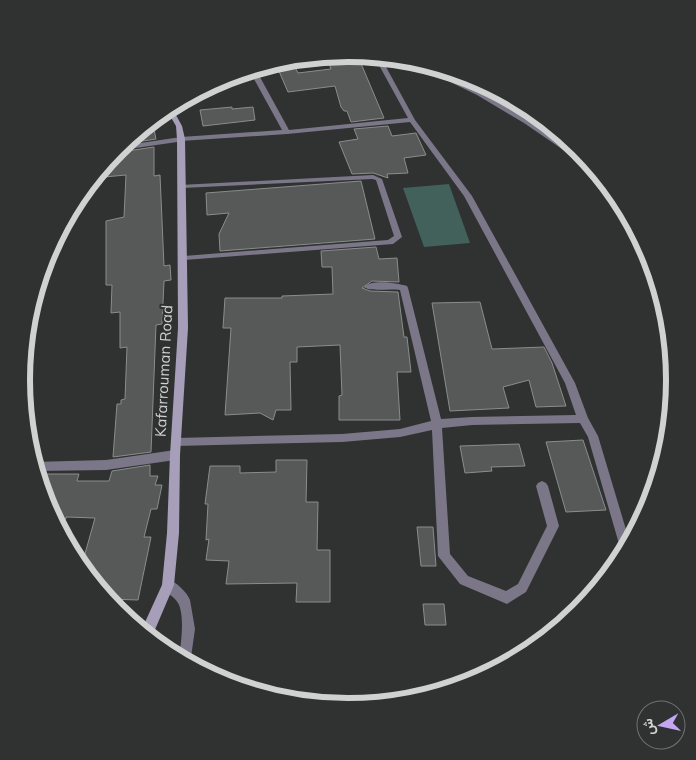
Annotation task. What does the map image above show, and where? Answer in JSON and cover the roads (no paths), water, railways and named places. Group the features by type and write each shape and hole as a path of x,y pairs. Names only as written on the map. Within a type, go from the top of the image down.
{"main road":[{"name":"Kafarrouman Road","path":"149,628 168,584 173,533 175,455 183,328 184,258 181,138 179,126 173,115"}],"street":[{"path":"381,64 412,120 468,196 570,382 583,419 593,436 623,539"},
{"path":"256,76 287,132"},
{"path":"456,81 569,151"},
{"path":"468,85 471,89"},
{"path":"132,146 181,138 287,132 412,120"},
{"path":"368,287 390,284 404,288 437,424 444,556 464,580 507,598 522,588 553,526 542,486"},
{"path":"176,442 342,438 400,433 437,424 472,421 583,419"},
{"path":"42,466 106,465 175,455"},
{"path":"168,584 184,600 189,630 185,653"}],"lane":[{"path":"182,186 372,177 379,180 398,238 390,242 184,258"}]}
